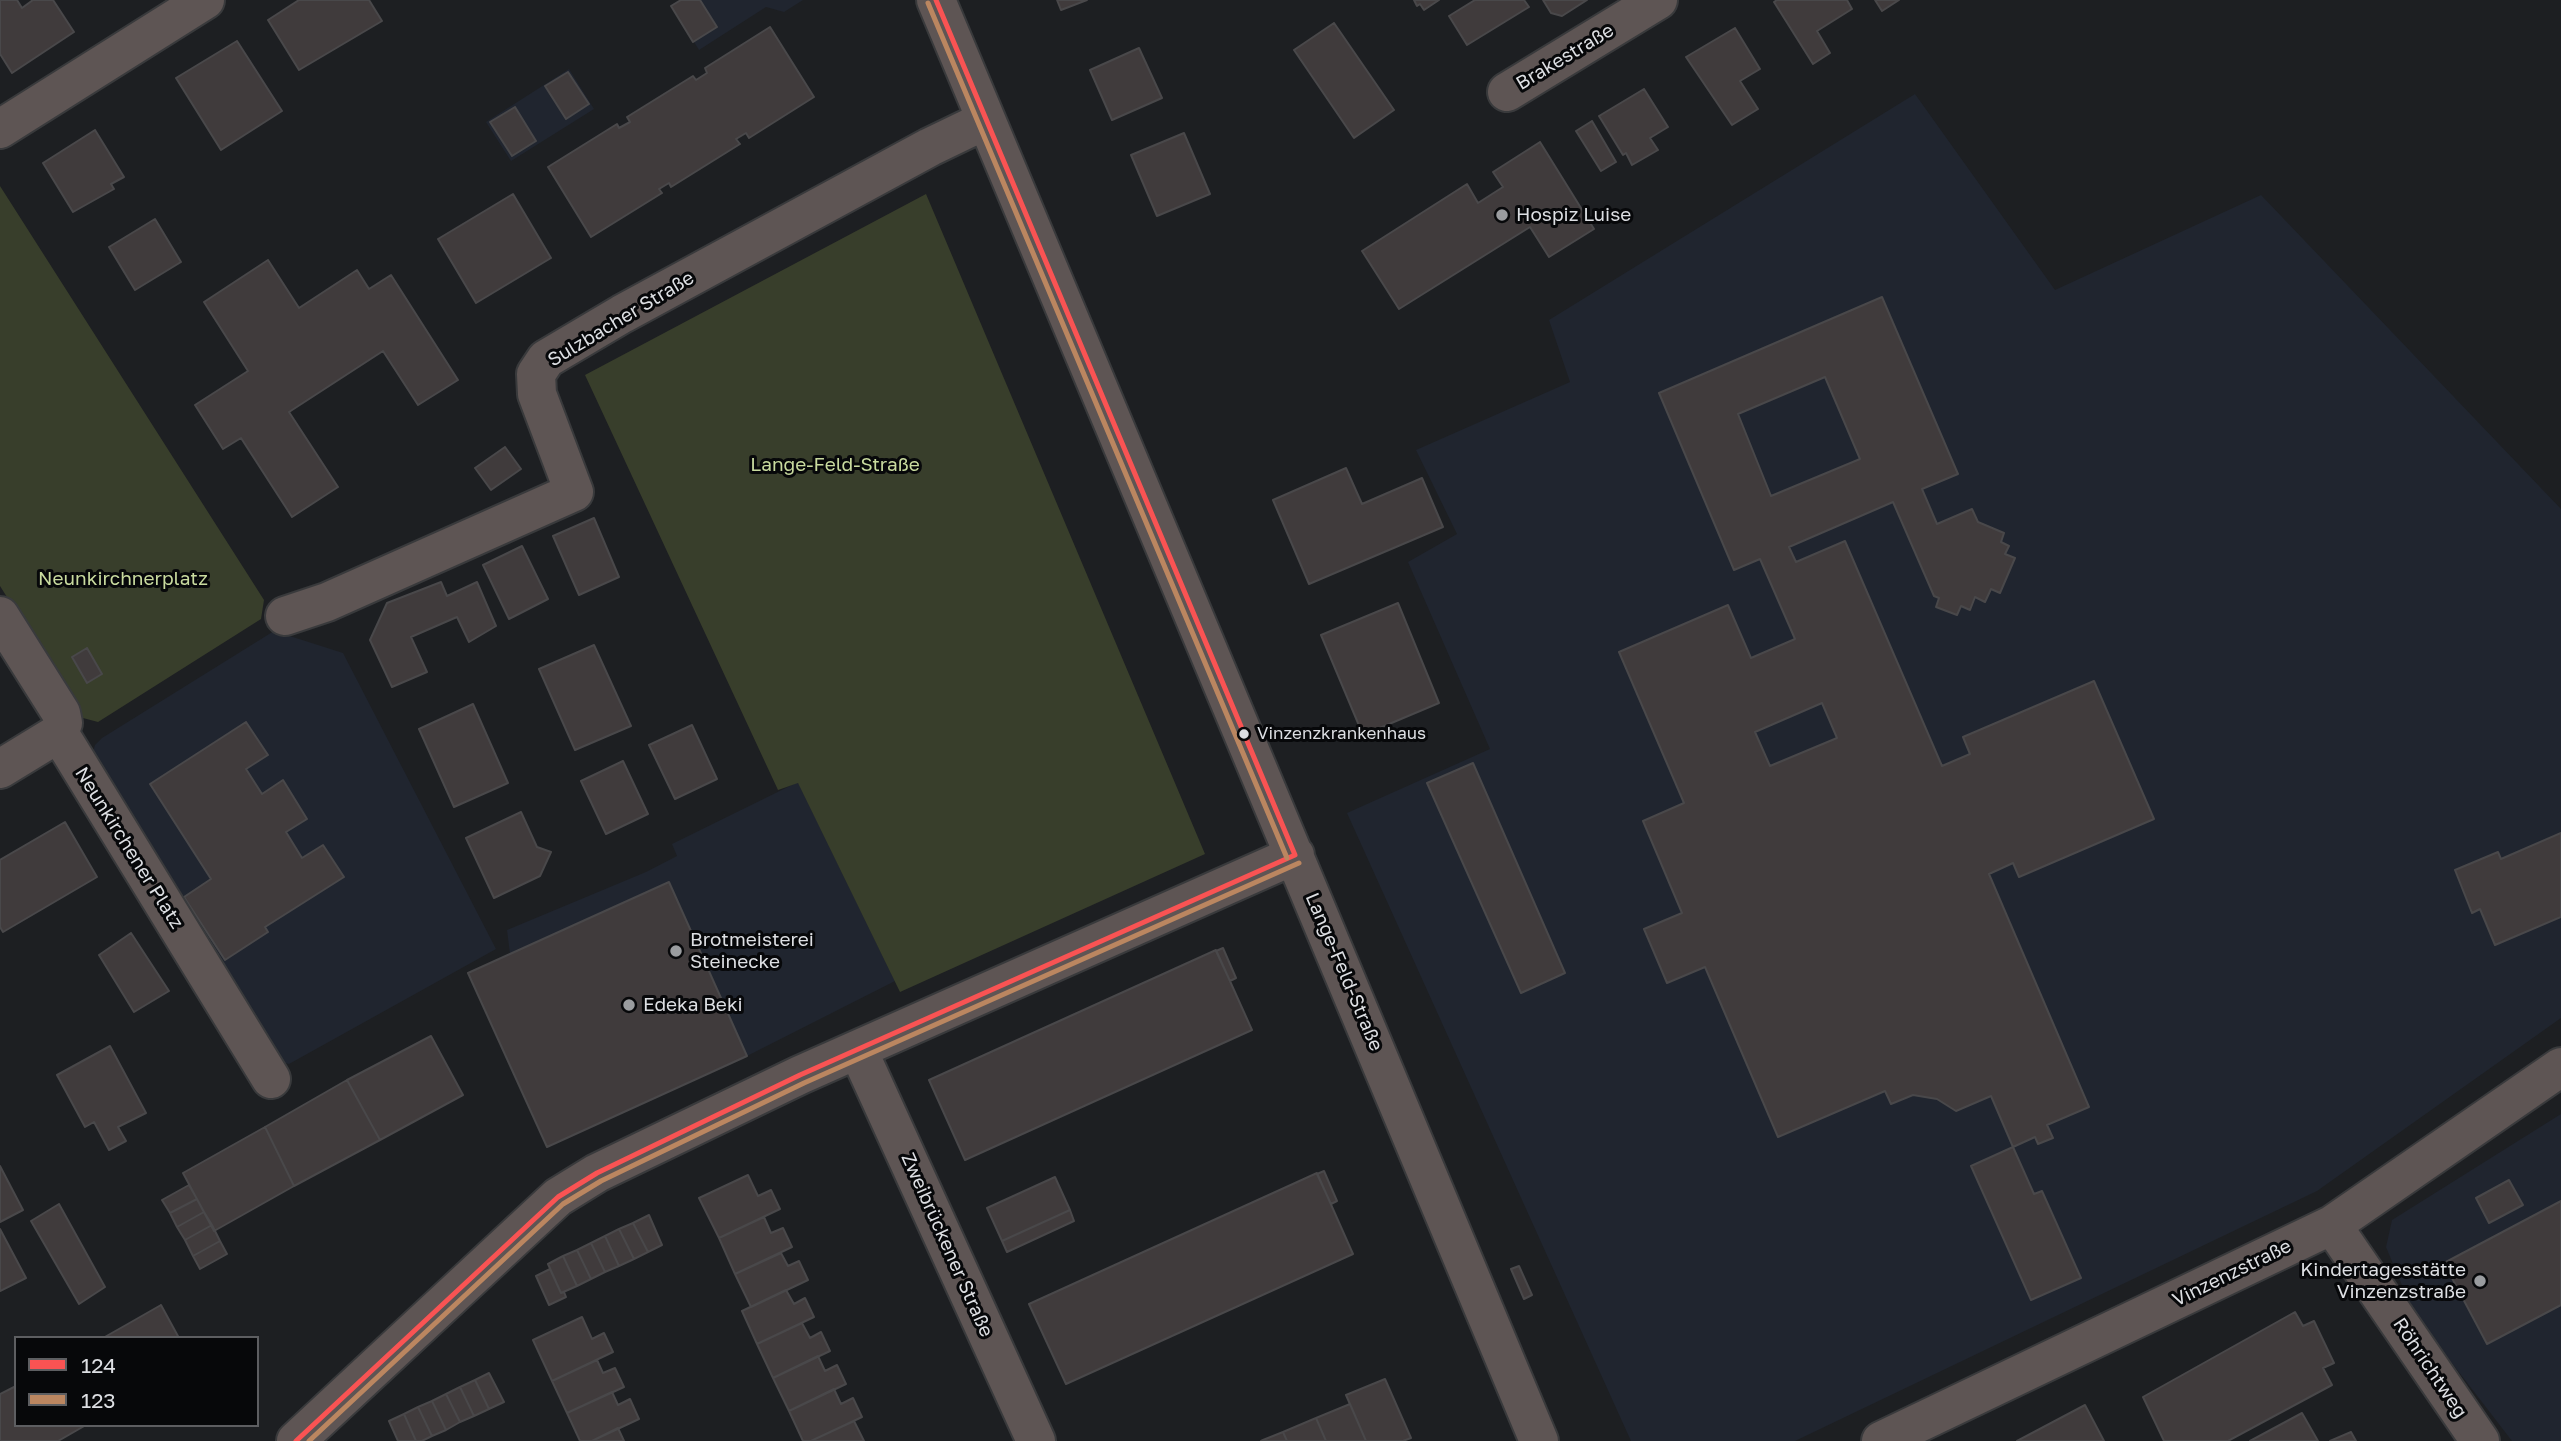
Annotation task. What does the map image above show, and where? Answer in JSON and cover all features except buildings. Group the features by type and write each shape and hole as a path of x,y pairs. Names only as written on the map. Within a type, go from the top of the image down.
{"street":[{"path":"0,128 205,0"},
{"name":"Lange-Feld-Straße","path":"936,0 1539,1441"},
{"name":"Brakestraße","path":"1507,92 1658,0"},
{"name":"Sulzbacher Straße","path":"285,616 327,602 574,492 537,394 536,374 546,359 622,314 930,146 986,120"},
{"name":"Neunkirchener Platz","path":"0,616 61,713 63,723 58,733 271,1079"},
{"path":"0,769 58,733"},
{"path":"296,1441 558,1196 597,1173 858,1050 1295,855"},
{"name":"Zweibrückener Straße","path":"858,1050 1036,1441"},
{"name":"Vinzenzstraße","path":"1881,1441 2332,1225 2561,1066"},
{"name":"Röhrichtweg","path":"2332,1225 2478,1440"}],"shaded area":[{"path":"680,0 803,0 784,12 766,7 699,50 671,5"},
{"path":"569,69 594,109 511,161 486,122"},
{"name":"Vinzenzkrankenhaus","path":"1915,94 2055,290 2261,195 2561,509 2561,1018 2317,1191 1795,1441 1631,1441 1347,813 1490,749 1408,562 1457,534 1416,450 1570,382 1549,320"},
{"path":"274,631 343,653 496,949 289,1064 281,1062 92,755 95,745 102,738"},
{"path":"798,782 895,981 747,1056 547,1147 468,973 510,954 507,930 646,872 677,856 672,844"},
{"name":"Kindertagesstätte Vinzenzstraße","path":"2561,1114 2561,1441 2512,1441 2414,1314 2386,1247 2392,1220"}],"green space":[{"name":"Neunkirchnerplatz","path":"0,186 264,600 261,619 98,722 83,718 0,586"},
{"name":"Lange-Feld-Straße","path":"926,194 1205,854 900,992 798,783 778,790 585,375"}],"transit line":[{"name":"124","path":"936,0 1295,855"},
{"name":"123","path":"928,3 1287,858"},
{"name":"124","path":"296,1441 558,1197 597,1173 800,1075 1295,855"},
{"name":"123","path":"309,1441 563,1204 601,1181 804,1083 1299,863"}],"place":[{"name":"Hospiz Luise","path":"1502,215"},
{"name":"Vinzenzkrankenhaus","path":"1244,734"},
{"name":"Brotmeisterei Steinecke","path":"676,951"},
{"name":"Edeka Beki","path":"629,1005"},
{"name":"Kindertagesstätte Vinzenzstraße","path":"2480,1281"}]}
